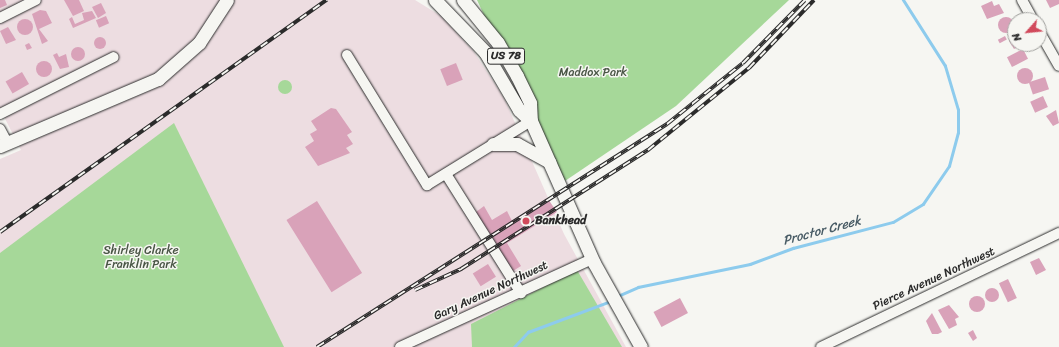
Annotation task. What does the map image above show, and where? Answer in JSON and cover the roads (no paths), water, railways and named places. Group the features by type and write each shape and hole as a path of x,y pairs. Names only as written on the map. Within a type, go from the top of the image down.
{"main road":[{"path":"4,144 129,93 158,79 190,54 209,31 227,0"},
{"name":"US 78","path":"435,0 485,52 519,110 531,121"},
{"name":"US 78","path":"463,0 508,60 530,103 531,121 592,258 617,308 641,347"},
{"path":"493,144 518,144 549,162"}],"street":[{"path":"0,18 36,0"},
{"path":"1022,0 1029,12"},
{"path":"1047,45 1059,66"},
{"path":"347,55 427,185 531,121"},
{"path":"0,114 114,57"},
{"path":"0,129 4,144"},
{"path":"446,174 521,293"},
{"name":"Pierce Avenue Northwest","path":"821,347 1059,233"},
{"name":"Gary Avenue Northwest","path":"400,347 521,293 592,258"}],"waterway":[{"name":"Proctor Creek","path":"618,296 638,287 750,264 793,248 893,222 923,204 949,166 958,133 958,110 945,66 903,0"},
{"name":"Proctor Creek","path":"514,347 528,332 611,301"}],"railway":[{"path":"0,232 327,0"},
{"path":"317,347 667,124 743,63 805,0"},
{"path":"415,290 461,269 648,150 749,68 814,0"}],"place":[{"name":"Bankhead","path":"526,221"}],"park label":[{"name":"Maddox Park","path":"593,73"},
{"name":"Shirley Clarke Franklin Park","path":"141,258"}]}
